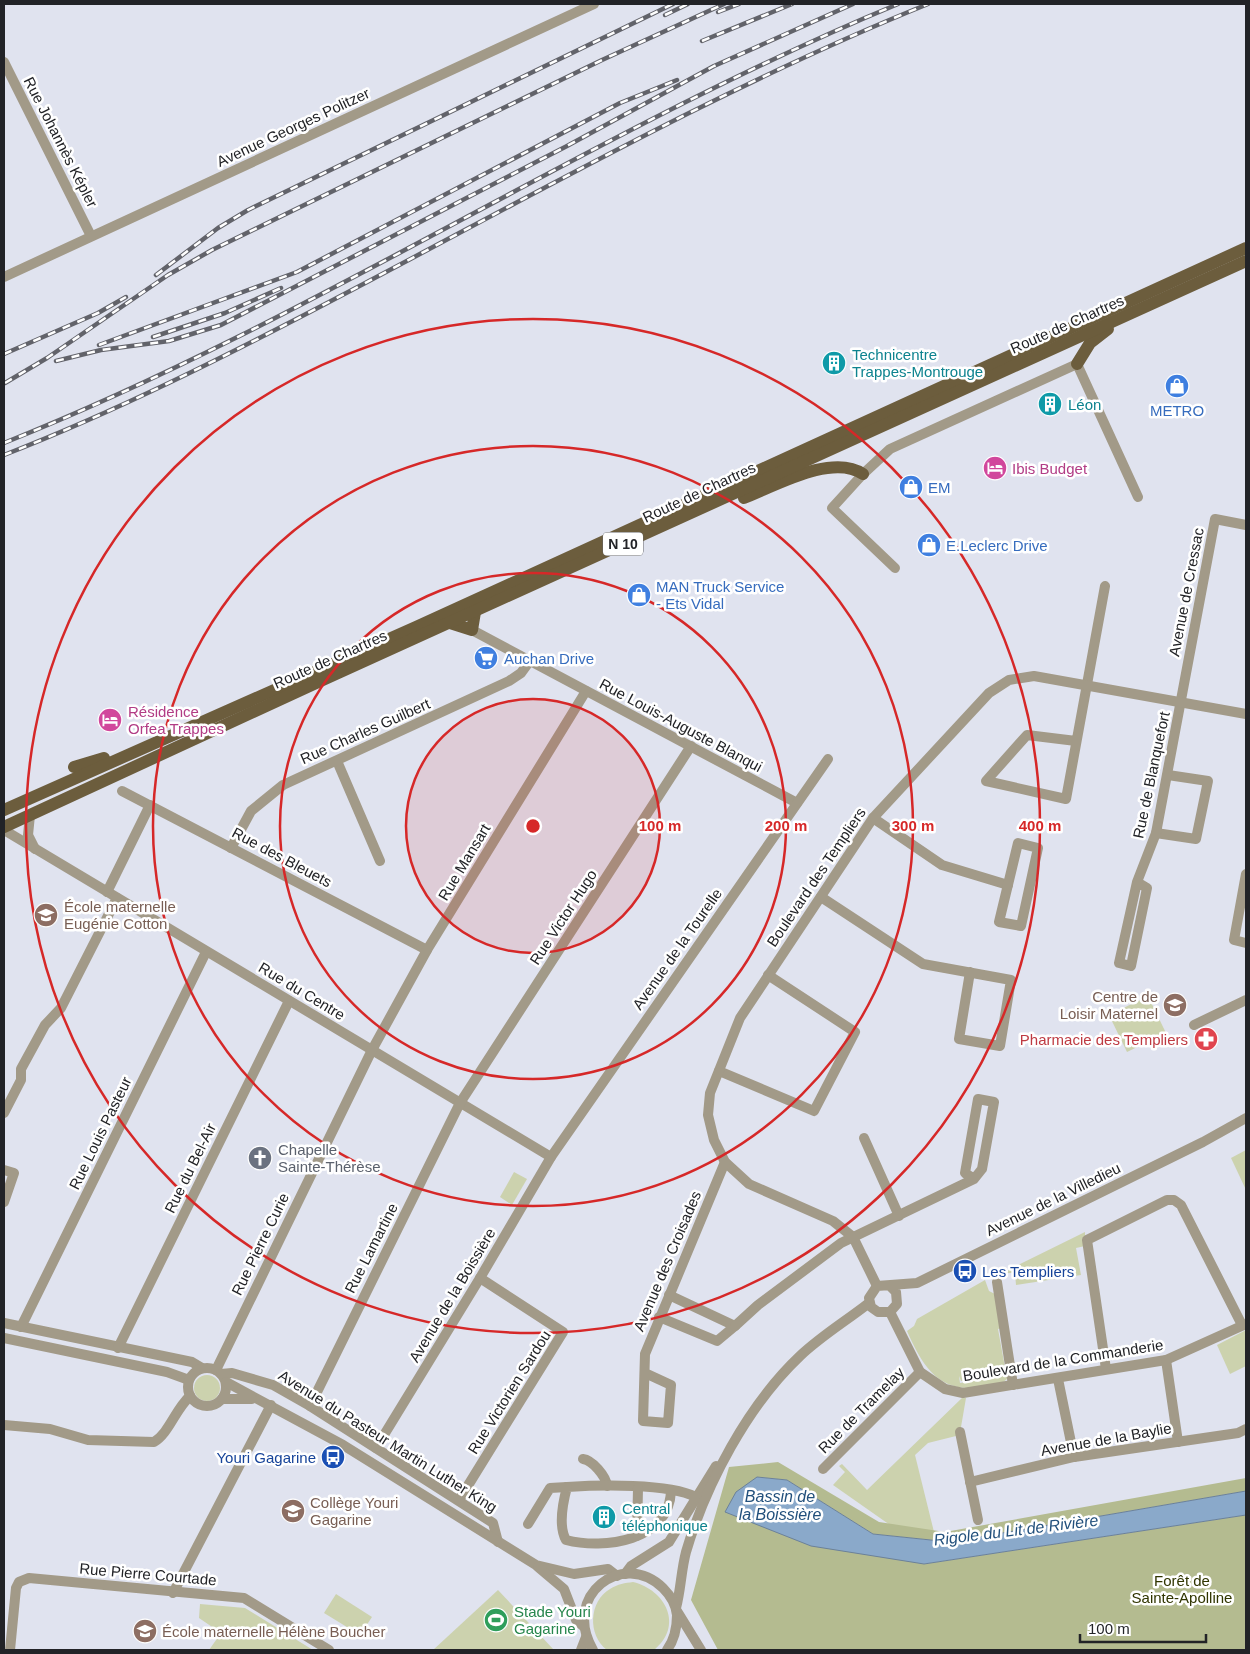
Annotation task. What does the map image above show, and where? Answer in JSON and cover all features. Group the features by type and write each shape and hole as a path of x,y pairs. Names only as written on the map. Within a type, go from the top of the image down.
{"main road":[{"name":"Route de Chartres","path":"4,828 30,814 1193,285 1243,256"},
{"name":"Route de Chartres","path":"4,810 1243,256"},
{"path":"1077,364 1090,343 1098,336 1160,306 1193,285"},
{"path":"704,507 715,510 819,468 844,466 863,474"},
{"path":"450,623 472,630 475,612"},
{"path":"74,767 115,754 133,753"}],"street":[{"name":"Avenue Georges Politzer","path":"4,277 594,4"},
{"name":"Rue Johannès Képler","path":"4,62 91,236"},
{"path":"895,568 832,508 863,474 890,449 1077,364 1138,497"},
{"name":"Avenue de Cressac","path":"1182,701 1215,519 1246,525"},
{"path":"1076,741 1027,735 986,780 1066,799 1104,586"},
{"name":"Rue Louis-Auguste Blanqui","path":"472,630 797,804"},
{"name":"Rue Charles Guilbert","path":"231,848 251,810 283,785 509,681 521,673 529,662"},
{"name":"Boulevard des Templiers","path":"877,1286 853,1238 833,1221 750,1184 724,1162 714,1140 708,1115 710,1094 740,1018 873,818 989,693 1009,680 1034,676 1182,701 1246,714"},
{"name":"Rue Mansart","path":"372,1050 427,950 586,691"},
{"name":"Rue de Blanquefort","path":"1137,882 1147,888 1132,966 1118,963 1137,882 1156,833 1182,701"},
{"name":"Rue Victor Hugo","path":"460,1103 691,746"},
{"name":"Avenue de la Tourelle","path":"552,1157 828,759"},
{"path":"336,761 380,861"},
{"path":"1156,833 1196,839 1208,781 1168,775"},
{"name":"Rue des Bleuets","path":"122,791 427,950"},
{"path":"106,892 150,805"},
{"path":"30,814 28,835 37,851"},
{"path":"873,818 942,865 1008,885"},
{"name":"Rue du Centre","path":"4,828 37,851 552,1157"},
{"path":"1018,843 1038,848 1021,926 999,922 1008,885 1018,843"},
{"path":"1246,874 1234,940 1246,943"},
{"path":"821,897 923,964 970,972 1011,980 1000,1046 959,1039 970,972"},
{"path":"4,1113 21,1080 21,1069 45,1025 61,1008 117,898"},
{"name":"Rue Louis Pasteur","path":"21,1327 206,952"},
{"path":"719,1071 814,1112 855,1032 768,975"},
{"path":"1194,1025 1246,1000"},
{"name":"Rue du Bel-Air","path":"118,1348 289,1001"},
{"name":"Rue Pierre Curie","path":"221,1375 372,1050"},
{"path":"660,1317 717,1341 758,1304 841,1243 974,1179 982,1169 994,1102 978,1099 965,1173 974,1179"},
{"name":"Rue Lamartine","path":"310,1406 460,1103"},
{"name":"Avenue de la Villedieu","path":"898,1300 917,1282 1203,1142 1246,1118"},
{"name":"Avenue de la Villedieu","path":"1203,1142 1246,1125"},
{"path":"864,1138 899,1216"},
{"name":"Avenue de la Boissière","path":"376,1448 552,1157"},
{"name":"Avenue des Croisades","path":"645,1373 670,1385 668,1423 642,1421 645,1354 724,1162"},
{"path":"4,1170 14,1173 4,1202"},
{"path":"1106,1369 1087,1240 1167,1200 1174,1200 1181,1205 1244,1324"},
{"name":"Rue Victorien Sardou","path":"459,1500 563,1332 480,1278"},
{"name":"Avenue de la Villedieu","path":"890,1286 917,1282"},
{"path":"996,1282 1014,1385"},
{"path":"877,1286 890,1286 896,1292 898,1300 896,1307 890,1312 882,1313 872,1307 870,1293 877,1286"},
{"path":"669,1295 735,1326"},
{"path":"667,1650 672,1643 677,1627 676,1609 686,1551 721,1462 779,1378 800,1356 847,1318 872,1307"},
{"name":"Boulevard de la Commanderie","path":"890,1312 920,1372 945,1389 963,1393 1166,1360 1244,1324"},
{"name":"Avenue du Pasteur Martin Luther King","path":"4,1323 192,1362 221,1375 256,1399 271,1405 343,1445 536,1565 564,1589 576,1620 583,1626"},
{"path":"4,1338 167,1372 189,1380"},
{"path":"1166,1360 1178,1442"},
{"path":"4,1424 50,1429 88,1440 154,1442 162,1437 179,1407 190,1396 189,1380 202,1368"},
{"name":"Rue de Tramelay","path":"823,1468 920,1372"},
{"name":"Avenue du Pasteur Martin Luther King","path":"221,1375 232,1373 254,1378 273,1385 310,1406 493,1523 498,1542"},
{"path":"221,1375 226,1388 222,1399"},
{"path":"1058,1378 1074,1458"},
{"name":"Avenue du Pasteur Martin Luther King","path":"190,1396 202,1406 214,1405 222,1399 233,1397 256,1399"},
{"path":"173,1592 271,1405"},
{"name":"Avenue de la Baylie","path":"970,1482 1074,1458 1238,1434 1246,1429"},
{"path":"960,1432 978,1520"},
{"path":"582,1458 588,1459 604,1476 607,1486"},
{"path":"593,1650 583,1626 584,1613 591,1595 605,1581 621,1575 631,1566 669,1542 715,1466 721,1462"},
{"path":"528,1524 550,1488 607,1486 638,1488 687,1493 696,1498"},
{"path":"566,1487 563,1503 563,1535 566,1540 579,1544 607,1543 638,1536 649,1531 665,1510 670,1500 671,1491"},
{"path":"638,1488 638,1536"},
{"name":"Avenue du Pasteur Martin Luther King","path":"536,1565 574,1574 608,1569 621,1575 642,1575 657,1582 668,1593 701,1650"},
{"name":"Rue Pierre Courtade","path":"10,1650 16,1588 19,1582 28,1578 244,1598 330,1650"},
{"path":"581,1650 586,1637"}],"green space":[{"path":"1148,996 1166,1033 1127,1052 1109,1015"},
{"path":"1246,1150 1246,1190 1231,1158"},
{"path":"514,1172 527,1179 512,1205 500,1197"},
{"path":"1085,1232 1085,1246 1076,1248 1081,1275 1016,1285 1015,1273 1007,1273 1006,1271"},
{"path":"985,1280 989,1291 995,1294 1001,1328 998,1329 1006,1373 961,1381 959,1376 960,1383 1008,1375 1008,1378 1000,1384 983,1387 968,1388 955,1386 944,1382 926,1366 907,1331 914,1326 917,1319"},
{"path":"1246,1330 1246,1366 1230,1374 1217,1345"},
{"path":"207,1375 216,1379 220,1388 216,1397 207,1401 198,1397 194,1388 198,1379"},
{"path":"962,1398 966,1398 961,1427 956,1436 928,1443 915,1455 934,1532 890,1525 833,1485 845,1472 839,1466 842,1464 867,1490"},
{"name":"Forêt de Sainte-Apolline","path":"778,1462 879,1522 945,1532 1246,1478 1246,1491 950,1542 873,1534 787,1480 757,1477 924,1564 1246,1515 1246,1650 718,1650 691,1600 729,1467"},
{"path":"633,1582 645,1586 662,1601 667,1610 668,1630 663,1641 654,1650 607,1650 596,1636 594,1627 593,1618 598,1601 610,1589 624,1583"},
{"name":"Stade Youri Gagarine","path":"498,1590 554,1650 433,1650"},
{"path":"336,1594 372,1617 360,1635 324,1613"},
{"path":"200,1604 245,1608 313,1650 209,1650 221,1633 199,1618"}],"water":[{"name":"Bassin de la Boissière","path":"757,1477 787,1480 873,1534 950,1542 1246,1491 1246,1515 924,1564 811,1546 725,1512 736,1492"}],"railway":[{"path":"156,275 218,228 248,210 673,4"},
{"path":"665,15 688,4"},
{"path":"5,383 47,358 168,275 212,250 602,60 724,4"},
{"path":"718,12 739,4"},
{"path":"702,41 792,4"},
{"path":"56,361 101,350 169,341 221,325 567,146 714,66 853,4"},
{"path":"4,443 119,394 231,340 342,284 672,109 784,54 898,4"},
{"path":"4,455 129,402 210,363 701,107 851,36 928,4"},
{"path":"99,345 297,272 620,103 677,80"},
{"path":"153,337 225,313 281,288"},
{"path":"4,354 98,313 126,297"}],"place":[{"name":"Technicentre Trappes-Montrouge","path":"834,363"},
{"name":"METRO","path":"1177,386"},
{"name":"Léon","path":"1050,404"},
{"name":"Ibis Budget","path":"995,468"},
{"name":"EM","path":"911,487"},
{"name":"E.Leclerc Drive","path":"929,545"},
{"name":"MAN Truck Service - Ets Vidal","path":"639,595"},
{"name":"Auchan Drive","path":"486,658"},
{"name":"Résidence Orfea Trappes","path":"110,720"},
{"name":"École maternelle Eugénie Cotton","path":"46,915"},
{"name":"Centre de Loisir Maternel","path":"1175,1005"},
{"name":"Pharmacie des Templiers","path":"1206,1039"},
{"name":"Chapelle Sainte-Thérèse","path":"260,1158"},
{"name":"Les Templiers","path":"965,1271"},
{"name":"Youri Gagarine","path":"333,1457"},
{"name":"Collège Youri Gagarine","path":"293,1511"},
{"name":"Central téléphonique","path":"604,1517"},
{"name":"Stade Youri Gagarine","path":"496,1620"},
{"name":"École maternelle Hélène Boucher","path":"145,1631"}],"water label":[{"name":"Rigole du Lit de Rivière","path":"1016,1530"}]}
